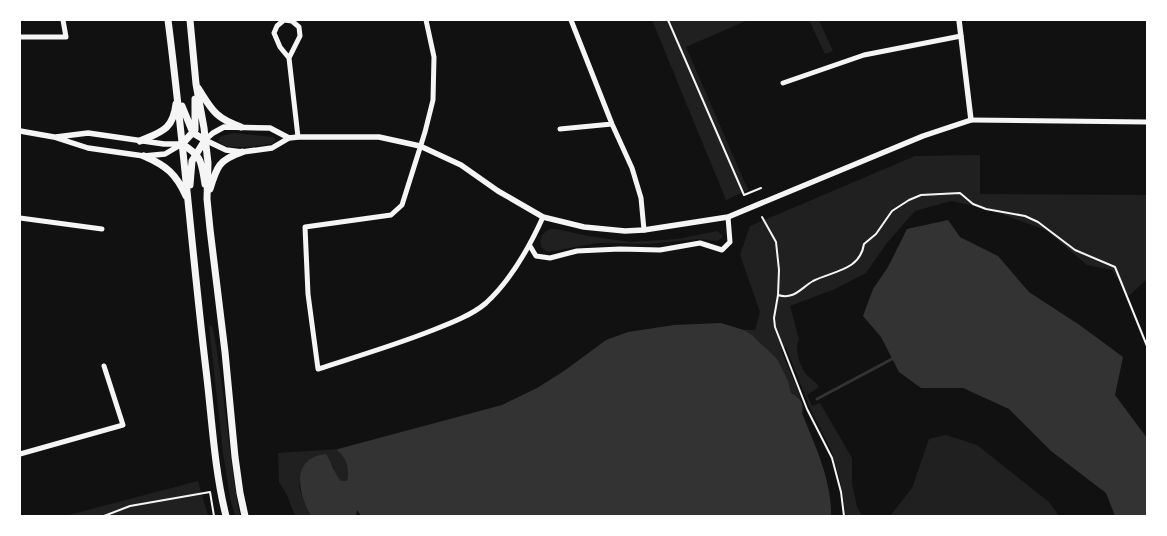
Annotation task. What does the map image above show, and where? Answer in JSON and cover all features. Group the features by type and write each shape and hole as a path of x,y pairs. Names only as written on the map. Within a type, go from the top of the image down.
{"main road":[{"path":"168,20 190,203 196,284 214,440 226,516"},
{"path":"190,20 196,84 208,163 210,230 225,352 235,457 245,516"},
{"path":"182,144 193,133 196,125 196,84"},
{"path":"196,84 218,116 241,127"},
{"path":"177,91 193,133 205,140"},
{"path":"140,141 164,130 172,122 177,91"},
{"path":"190,203 192,161 205,140"},
{"path":"182,144 200,159 208,199"},
{"path":"208,199 215,173 221,162 228,157 242,152"},
{"path":"144,156 168,168 179,180 190,203"}],"street":[{"path":"20,37 66,37 63,20"},
{"path":"289,58 300,36 299,27 292,21 284,20 277,26 274,33 280,47 289,58 298,137"},
{"path":"426,20 434,57 432,100 402,205 391,215 305,227 308,294 318,369 392,346 452,323 485,304 508,278 530,246 543,218"},
{"path":"571,20 612,124 632,168 640,198 644,230"},
{"path":"959,20 971,120"},
{"path":"783,83 864,55 960,36"},
{"path":"289,138 270,128 224,127 205,140 214,146 226,150 242,152 272,148 289,138 298,137 379,137 420,146 461,166 543,218 584,227 625,231 644,230 728,217 923,136 971,120 1147,122"},
{"path":"560,129 612,124"},
{"path":"20,131 54,137 88,148 144,156 165,154 182,144"},
{"path":"54,137 88,133 164,144 182,144"},
{"path":"530,246 536,256 550,258 577,251 660,250 700,243 722,250 730,242 728,217"},
{"path":"20,218 102,229"},
{"path":"20,454 123,425 104,366"}],"path":[{"path":"668,20 744,195 761,188"},
{"path":"778,295 790,296 812,282 844,270 859,258 864,244 876,234 892,211 909,200 921,195 948,192 960,193 973,204 986,210 1025,216 1038,222 1075,250 1115,266 1147,346"},
{"path":"762,217 776,242 779,270 774,327 807,409 832,458 841,492 844,516"},
{"path":"104,516 138,504 210,492 214,516"}],"shaded area":[{"path":"652,20 748,20 686,47 748,190 726,200"},
{"path":"809,20 819,20 833,51 825,54"},
{"path":"234,133 273,137 276,140 272,144 243,147 228,146 218,141 221,136"},
{"path":"980,155 980,194 1147,195 1147,279 1129,296 1112,270 1087,265 1046,230 985,208 951,201 915,211 887,243 866,273 835,289 790,306 799,339 797,348 800,363 805,373 819,387 807,395 812,406 820,403 852,458 852,483 857,507 862,516 846,516 840,480 831,450 810,408 786,347 781,350 802,400 791,393 784,375 774,358 744,330 755,330 760,312 740,255 750,226 915,156"},
{"path":"948,220 960,237 998,256 1029,292 1081,326 1123,357 1115,395 1147,438 1147,516 1115,516 1106,493 1051,451 1009,409 963,388 921,388 899,372 881,337 863,316 873,289 888,267 907,229"},
{"path":"550,229 631,242 678,239 717,231 722,235 722,238 717,241 699,239 648,244 597,243 548,252 542,248 541,239 543,234"},
{"path":"721,323 744,330 752,335 777,359 788,381 791,393 802,403 802,413 826,476 831,503 831,516 361,516 357,510 356,516 311,516 306,507 300,478 302,469 314,457 326,454 341,481 347,481 347,464 337,451 338,449 502,405 537,388 606,340 628,332 674,325"},
{"path":"209,326 212,326 213,329 217,352 240,516 235,516 230,498"},
{"path":"946,435 977,445 1049,502 1059,516 890,516 912,488 929,439"},
{"path":"338,449 337,451 346,460 347,481 341,481 336,476 333,465 301,473 299,488 311,516 295,516 287,495 279,482 278,453"},
{"path":"198,481 208,516 65,516"}],"waterway":[{"path":"817,399 892,359"}]}
